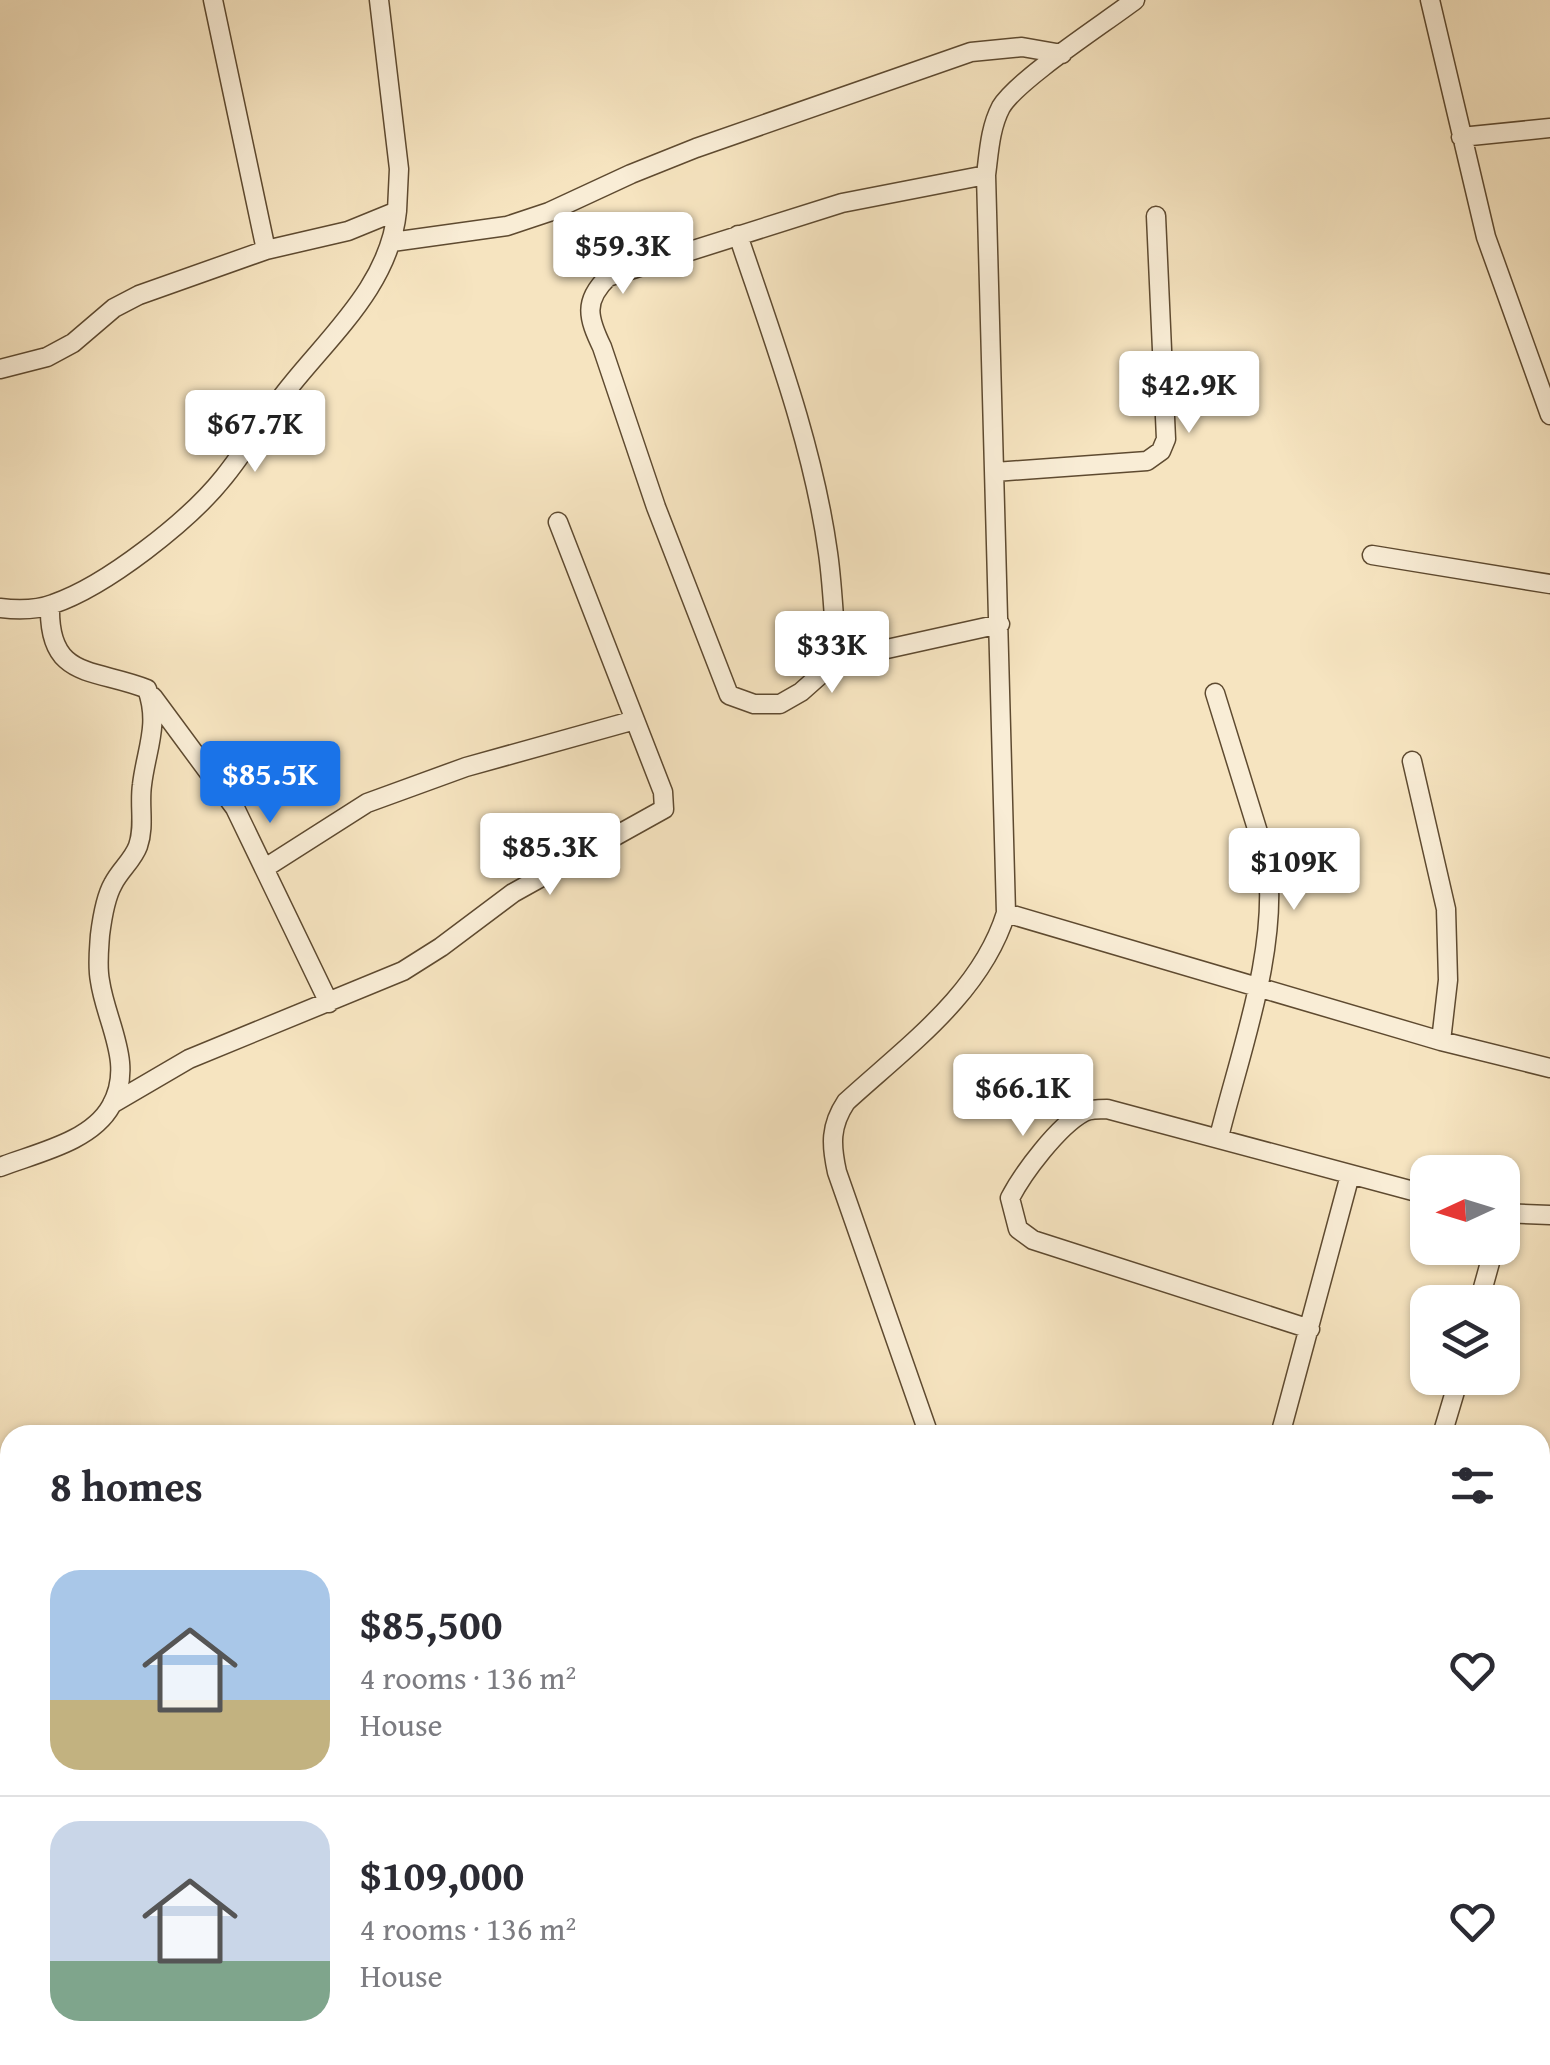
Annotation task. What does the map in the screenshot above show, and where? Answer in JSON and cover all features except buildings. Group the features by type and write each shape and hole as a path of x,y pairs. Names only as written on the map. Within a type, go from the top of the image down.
{"street":[{"path":"213,0 266,250"},
{"path":"0,608 50,606 81,592 184,519 223,479 288,389 375,282 392,242 399,169 379,0"},
{"path":"926,1425 838,1172 832,1134 846,1102 936,1020 987,961 1006,913 986,175 992,130 1002,105 1020,86 1135,0"},
{"path":"1430,0 1486,237 1550,415"},
{"path":"392,242 507,226 746,129 971,52 1022,47 1062,54"},
{"path":"1461,137 1550,128"},
{"path":"986,175 842,203 608,277 593,291 590,308 592,328 602,347 656,507 729,695 754,704 780,704 801,692 838,660 1000,624"},
{"path":"0,369 48,357 73,343 114,308 139,295 266,250 348,232 397,211"},
{"path":"995,472 1147,462 1161,452 1166,438 1156,216"},
{"path":"738,235 792,394 814,483 828,553 838,660"},
{"path":"112,1104 189,1059 403,971 513,893 587,849 661,812 664,792 558,522"},
{"path":"1372,556 1550,584"},
{"path":"50,606 50,632 58,650 73,666 147,689 226,794 328,1003"},
{"path":"0,1167 73,1138 99,1123 112,1104 120,1080 120,1052 100,982 98,956 112,885 137,849 142,829 142,784 154,730 154,708 147,689"},
{"path":"1215,693 1267,860 1271,912 1257,986 1218,1138"},
{"path":"264,868 367,803 466,767 635,720"},
{"path":"1412,761 1446,908 1448,980 1441,1042"},
{"path":"1006,913 1441,1042 1550,1068"},
{"path":"1310,1328 1055,1249 1018,1229 1010,1198 1021,1176 1071,1122 1086,1110 1107,1109 1410,1190"},
{"path":"1283,1425 1350,1175"},
{"path":"1520,1214 1550,1215"},
{"path":"1445,1425 1454,1395"}]}
